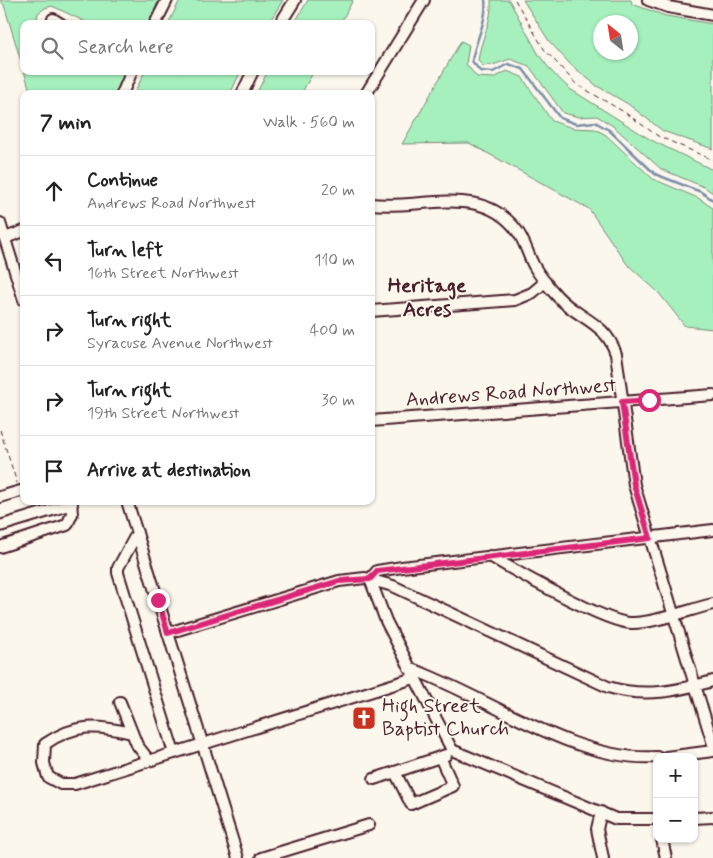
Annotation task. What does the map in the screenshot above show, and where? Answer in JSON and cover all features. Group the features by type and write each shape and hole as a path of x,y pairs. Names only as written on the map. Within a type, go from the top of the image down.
{"street":[{"path":"157,20 167,0"},
{"path":"282,20 295,0"},
{"path":"368,90 424,0"},
{"path":"648,0 668,7 713,15"},
{"path":"124,90 130,75"},
{"path":"244,90 251,75"},
{"path":"375,204 400,205 457,201 472,202 491,208 506,219 519,233 534,265 545,282 564,302 607,334 616,354 634,485 713,744"},
{"path":"0,223 20,288"},
{"path":"4,238 20,232"},
{"path":"375,311 515,300 532,293 545,282"},
{"name":"Andrews Road Northwest","path":"375,421 713,395"},
{"path":"0,497 20,490"},
{"path":"0,526 62,505"},
{"path":"0,547 67,525 72,514 71,505"},
{"path":"128,505 238,858"},
{"path":"370,579 377,571 713,530"},
{"path":"137,533 118,568 118,573 174,753"},
{"path":"490,556 592,609 624,622 637,623 713,604"},
{"path":"168,633 339,581 370,579 393,586 608,687 638,694 658,694 713,681"},
{"path":"370,579 379,605 409,668 454,753 623,820 653,819"},
{"path":"409,668 553,734 615,755 653,757"},
{"path":"132,733 95,725 58,735 45,744 44,763 48,777 61,784 75,784 148,759 174,753 414,678"},
{"path":"120,702 132,733 148,759"},
{"path":"697,753 713,751"},
{"path":"374,779 454,753"},
{"path":"395,772 411,804 453,786 440,758"},
{"path":"601,812 597,829 603,858"},
{"path":"698,818 713,817"},
{"path":"261,858 369,825"},
{"path":"663,843 666,858"}],"path":[{"path":"515,0 544,49 576,84 624,112 658,136 713,160"},
{"path":"0,430 20,487"}],"green space":[{"path":"0,0 159,0 150,20 82,20 52,6 45,8 38,13 38,20 20,20 20,58 4,5"},
{"path":"180,0 283,0 270,20 170,20"},
{"path":"308,0 353,0 342,20 296,20"},
{"path":"491,0 509,0 539,55 552,72 570,89 651,140 713,170 713,193 704,187 661,169 613,126 597,116 579,117 563,113 529,66 510,59 493,65 483,66 478,61 490,15"},
{"path":"523,0 631,0 632,4 666,16 713,24 713,149 663,131 628,104 597,86 571,65 549,41"},
{"path":"461,41 469,45 466,64 477,77 494,78 507,71 522,77 552,121 573,128 595,129 606,135 653,179 698,198 713,208 713,329 685,326 658,292 627,264 589,209 469,143 402,144"},
{"path":"25,75 126,75 119,90 30,90"},
{"path":"143,75 239,75 232,90 136,90"},
{"path":"266,75 312,75 303,90 258,90"}],"waterway":[{"path":"485,0 485,15 472,61 480,71 493,72 508,64 523,69 560,118 576,124 595,122 609,130 655,174 701,192 713,200"}],"place":[{"name":"High Street Baptist Church","path":"364,718"}],"district":[{"name":"Heritage Acres","path":"427,298"}],"route":[{"path":"158,600 168,633 339,581 370,579 374,572 377,571 650,538 634,485 622,402 649,400"}]}
